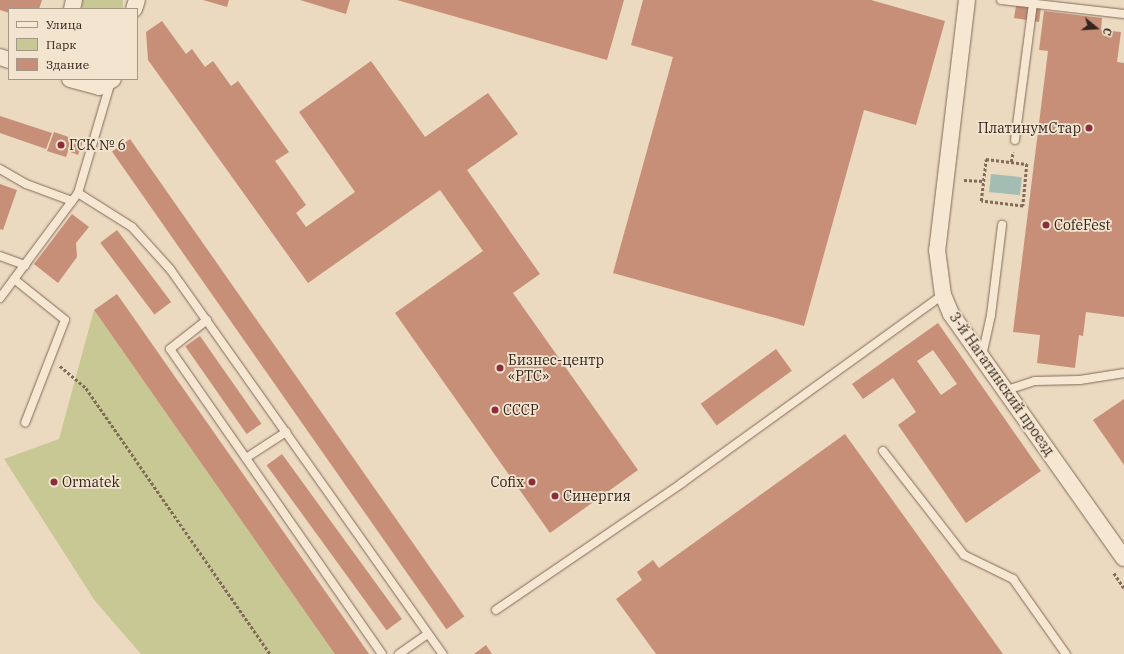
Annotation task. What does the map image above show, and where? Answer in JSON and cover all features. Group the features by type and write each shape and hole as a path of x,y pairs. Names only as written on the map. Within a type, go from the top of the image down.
{"street":[{"name":"3-й Нагатинский проезд","path":"966,0 937,250 943,295 951,314 1007,390 1124,558"},
{"path":"74,80 99,87 112,80"}],"lane":[{"path":"1001,0 1124,14"},
{"path":"1015,140 1033,4"},
{"path":"0,298 78,193 112,80"},
{"path":"0,169 26,184 72,201"},
{"path":"78,193 132,227 170,269 443,654"},
{"path":"982,357 991,315 1002,225"},
{"path":"0,256 25,265"},
{"path":"14,279 65,320 25,423"},
{"path":"496,610 682,484 943,295"},
{"path":"207,320 170,349 382,654"},
{"path":"1007,390 1035,380 1080,380 1124,373"},
{"path":"246,458 286,432"},
{"path":"883,451 964,555 1013,579 1066,654"},
{"path":"399,654 428,634"}],"path":[{"path":"986,159 1027,164 1022,206 981,201 983,181 986,159"},
{"path":"964,180 983,181"},
{"path":"50,358 86,388 270,654"}],"green space":[{"path":"82,0 123,0 123,8 82,8"},
{"path":"94,310 336,654 141,654 95,601 4,459 59,439"}],"shaded area":[{"path":"991,174 1022,177 1020,195 989,192"}],"building":[{"path":"0,0 42,0 39,8 8,8 8,13 0,10"},
{"path":"203,0 229,0 227,7"},
{"path":"300,0 350,0 346,14"},
{"path":"397,0 624,0 607,60"},
{"path":"643,0 871,0 945,21 916,125 864,110 804,326 613,273 673,57 631,45"},
{"path":"1017,0 1042,0 1039,22 1014,18"},
{"path":"1044,11 1102,18 1101,30 1121,32 1117,62 1124,63 1124,317 1086,312 1083,336 1079,335 1075,368 1037,363 1040,335 1013,332 1048,51 1039,50"},
{"path":"162,21 186,54 192,49 205,67 213,61 231,86 238,81 289,152 275,161 306,205 296,213 306,227 355,192 299,112 371,61 425,137 488,93 518,134 467,170 540,274 513,293 638,470 550,533 395,313 483,251 440,190 308,283 148,60 146,32"},
{"path":"0,116 52,133 46,149 0,133"},
{"path":"54,132 83,142 78,155 68,151 66,157 47,151"},
{"path":"130,139 464,617 446,629 112,152"},
{"path":"0,184 17,190 3,230 0,229"},
{"path":"72,214 89,227 76,243 77,257 58,283 34,264"},
{"path":"117,230 171,302 154,315 100,243"},
{"path":"117,294 369,654 335,654 94,310"},
{"path":"938,323 1041,471 966,523 898,425 916,412 893,378 863,399 852,384","holes":["933,350 957,384 941,395 917,361"]},
{"path":"200,336 261,424 247,434 185,346"},
{"path":"776,349 792,371 717,426 701,404"},
{"path":"1124,399 1124,465 1093,420"},
{"path":"845,434 1003,654 656,654 616,599 642,580 637,572 653,560 659,568"},
{"path":"282,454 402,619 387,630 267,465"},
{"path":"486,645 492,654 474,654"}],"place":[{"name":"ПлатинумСтар","path":"1089,128"},
{"name":"ГСК № 6","path":"61,145"},
{"name":"CofeFest","path":"1046,225"},
{"name":"Бизнес-центр «РТС»","path":"500,368"},
{"name":"СССР","path":"495,410"},
{"name":"Ormatek","path":"54,482"},
{"name":"Cofix","path":"532,482"},
{"name":"Синергия","path":"555,496"}]}
